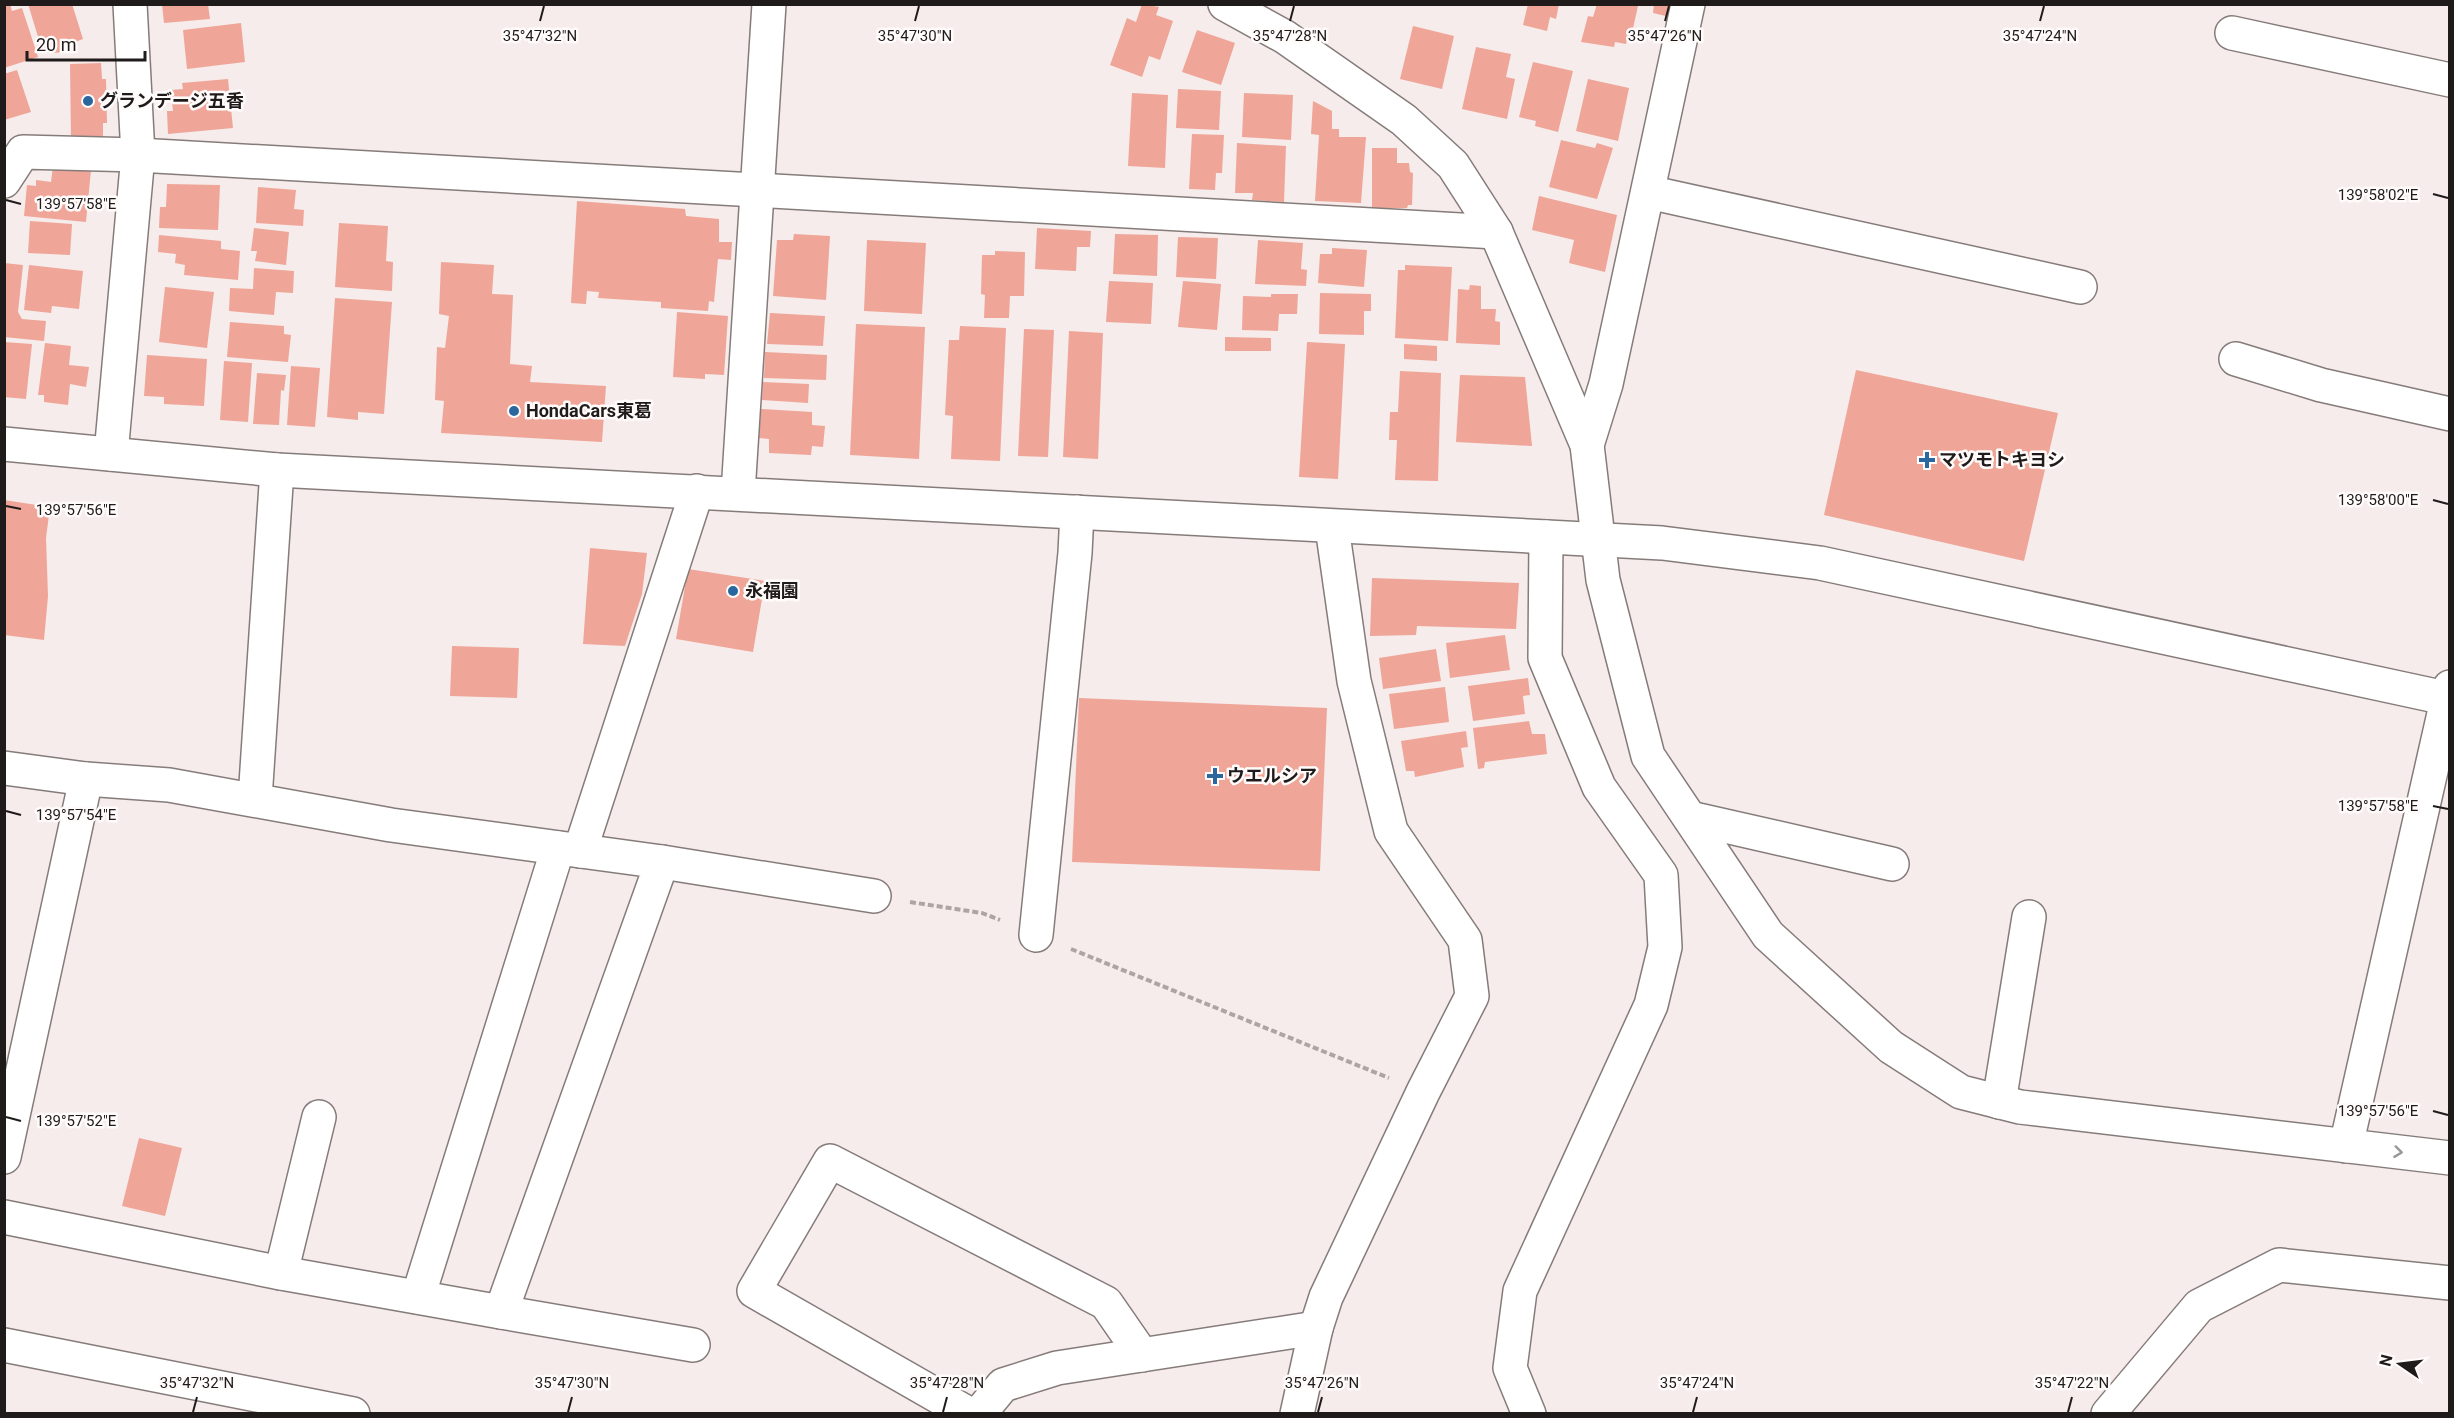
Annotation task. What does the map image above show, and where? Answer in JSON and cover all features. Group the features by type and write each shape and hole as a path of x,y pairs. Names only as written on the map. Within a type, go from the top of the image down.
{"street":[{"path":"111,454 138,155 130,4"},
{"path":"738,494 769,4"},
{"path":"1225,4 1285,37 1404,120 1453,165 1496,232 1587,445 1603,580 1648,756 1768,935 1891,1047 1961,1092 2020,1107 2450,1158"},
{"path":"1587,445 1606,384 1688,4"},
{"path":"2232,33 2450,80"},
{"path":"4,181 23,152 138,155 1496,232"},
{"path":"1648,192 2080,287"},
{"path":"2236,359 2321,385 2450,414"},
{"path":"4,444 277,470 1662,543 1821,563 2449,695 2346,1146"},
{"path":"255,799 277,470"},
{"path":"418,1297 569,849 697,491"},
{"path":"1036,934 1075,553 1077,512"},
{"path":"1297,1413 1316,1328 1326,1297 1423,1092 1472,996 1465,940 1391,831 1354,681 1332,527"},
{"path":"1529,1413 1510,1368 1520,1291 1651,1005 1665,947 1661,875 1599,787 1545,658 1546,537"},
{"path":"4,768 86,779 169,785 391,825 662,862 874,896"},
{"path":"4,1157 86,779"},
{"path":"1690,818 1892,864"},
{"path":"501,1312 662,862"},
{"path":"2000,1102 2029,917"},
{"path":"281,1273 319,1117"},
{"path":"969,1413 754,1291 830,1161 1106,1303 1142,1355"},
{"path":"4,1217 281,1273 693,1345"},
{"path":"2108,1413 2199,1306 2279,1265 2450,1283"},
{"path":"979,1413 1002,1386 1057,1368 1316,1328"},
{"path":"4,1345 353,1413"}],"path":[{"path":"874,896 982,913 1423,1092"}],"building":[{"path":"4,4 10,4 12,11 22,8 38,57 4,68"},
{"path":"28,4 72,4 83,39 75,42 77,52 43,53"},
{"path":"162,4 208,4 210,19 164,23"},
{"path":"1142,4 1159,7 1156,15 1173,21 1160,60 1149,56 1142,77 1110,65 1127,18 1136,22"},
{"path":"1528,4 1559,4 1556,19 1550,17 1547,31 1523,25"},
{"path":"1597,4 1638,6 1631,37 1628,36 1626,44 1615,42 1614,47 1581,42 1588,16 1593,17"},
{"path":"1654,4 1673,4 1670,17 1653,13"},
{"path":"241,23 245,62 187,69 183,30"},
{"path":"1413,26 1454,36 1442,89 1400,79"},
{"path":"1197,30 1235,43 1221,85 1182,72"},
{"path":"1476,47 1511,54 1506,77 1515,79 1507,119 1462,109"},
{"path":"1533,62 1573,71 1558,132 1535,126 1536,121 1519,117"},
{"name":"グランデージ五香","path":"101,63 102,79 106,79 107,123 103,123 103,139 71,140 70,64"},
{"path":"17,70 31,112 4,120 4,74"},
{"path":"228,79 233,128 168,134 167,111 173,111 171,90 183,89 182,83"},
{"path":"1588,79 1629,88 1618,141 1576,131"},
{"path":"1178,89 1221,91 1219,130 1176,128"},
{"path":"1132,93 1168,95 1165,168 1128,166"},
{"path":"1244,93 1293,95 1291,140 1242,137"},
{"path":"1313,101 1332,111 1332,129 1339,129 1339,137 1366,137 1361,203 1315,201 1319,135 1311,134"},
{"path":"1192,134 1224,135 1222,173 1216,173 1215,190 1189,189"},
{"path":"1561,140 1595,148 1597,143 1613,148 1597,199 1549,187"},
{"path":"1237,143 1286,146 1284,202 1252,200 1253,193 1235,193"},
{"path":"1372,148 1397,148 1397,163 1409,163 1410,172 1413,173 1412,205 1408,205 1407,208 1372,208"},
{"path":"53,166 91,170 86,222 24,216 27,185 36,186 36,180 51,182"},
{"path":"167,184 220,185 218,230 159,228 160,207 166,207"},
{"path":"258,187 296,190 294,209 304,210 303,226 256,223"},
{"path":"1539,196 1617,215 1605,272 1569,263 1574,240 1532,230"},
{"path":"577,201 685,209 686,216 719,219 719,242 732,242 731,260 718,259 714,302 709,301 708,311 661,308 661,302 598,298 599,292 587,291 586,304 571,303"},
{"path":"30,221 72,224 70,255 28,253"},
{"path":"339,223 388,226 386,261 393,262 392,291 335,287"},
{"path":"254,228 289,232 286,265 255,261 257,251 251,251"},
{"path":"1037,228 1091,231 1090,247 1077,247 1076,271 1035,269"},
{"path":"794,234 830,236 826,300 773,296 777,240 793,240"},
{"path":"1115,234 1158,235 1157,276 1113,274"},
{"path":"159,235 221,241 221,249 240,251 238,280 184,275 185,265 175,263 176,254 158,252"},
{"path":"1178,237 1218,238 1216,279 1176,277"},
{"path":"867,240 926,243 922,314 864,311"},
{"path":"1258,240 1303,243 1301,269 1307,270 1306,286 1255,284"},
{"path":"1332,248 1367,250 1364,287 1318,283 1320,254 1332,254"},
{"path":"995,251 1025,252 1024,296 1010,296 1009,318 984,318 985,295 981,294 982,255 995,255"},
{"path":"441,262 494,265 492,294 513,295 510,364 532,366 530,382 606,386 602,442 441,433 444,401 435,400 437,347 445,348 449,316 439,314"},
{"path":"4,263 23,265 18,312 22,319 46,321 44,341 4,337"},
{"path":"29,265 83,271 79,309 52,306 51,313 24,310"},
{"path":"1405,265 1452,267 1448,341 1395,338 1398,270 1405,270"},
{"path":"254,268 294,271 293,293 276,292 274,315 229,311 230,288 253,289"},
{"path":"1109,281 1153,283 1151,324 1106,322"},
{"path":"1183,281 1221,284 1217,330 1178,327"},
{"path":"1470,285 1481,286 1481,309 1496,309 1495,321 1500,322 1500,345 1456,343 1458,289 1469,290"},
{"path":"165,287 214,292 207,348 159,342"},
{"path":"1320,293 1371,294 1371,311 1364,311 1364,335 1319,334"},
{"path":"1271,294 1298,294 1297,314 1279,314 1278,331 1242,330 1243,296 1271,297"},
{"path":"335,298 392,302 384,414 358,412 358,420 327,417"},
{"path":"677,312 728,316 724,375 705,374 705,379 673,377"},
{"path":"770,313 825,316 823,346 767,344"},
{"path":"230,322 284,326 284,334 291,335 288,362 227,357"},
{"path":"856,324 925,327 919,459 850,455"},
{"path":"960,326 1006,328 1000,461 951,459 953,416 945,415 949,340 959,340"},
{"path":"1024,329 1054,330 1048,457 1018,456"},
{"path":"1069,331 1103,333 1098,459 1063,457"},
{"path":"1225,337 1271,338 1271,351 1225,351"},
{"path":"4,342 32,344 26,399 4,397"},
{"path":"1307,342 1345,344 1338,479 1299,477"},
{"path":"45,343 71,346 69,365 89,367 86,387 70,384 68,405 44,402 44,395 38,395"},
{"path":"1404,344 1437,346 1437,361 1404,359"},
{"path":"765,352 827,355 826,380 764,378"},
{"path":"147,355 207,359 204,406 164,404 164,397 144,396"},
{"path":"224,361 252,363 248,422 220,420"},
{"path":"291,366 320,368 315,427 287,425"},
{"path":"1856,370 2058,413 2024,561 1824,515"},
{"path":"1400,371 1441,373 1438,481 1395,480 1397,440 1389,440 1390,412 1398,412"},
{"path":"257,373 286,375 284,391 281,390 279,425 253,424"},
{"path":"1460,375 1525,377 1532,446 1456,442"},
{"path":"763,382 809,384 808,403 762,400"},
{"path":"761,409 812,412 812,425 825,426 823,447 812,446 811,455 769,453 769,439 759,438"},
{"path":"4,500 50,507 46,538 48,596 44,640 4,635"},
{"path":"590,548 647,553 642,594 625,646 583,644"},
{"path":"688,569 765,581 753,652 676,639"},
{"path":"1372,578 1519,583 1516,629 1417,626 1416,635 1370,636"},
{"path":"1505,635 1510,670 1450,678 1446,643"},
{"path":"452,646 519,648 517,698 450,696"},
{"path":"1436,649 1441,681 1383,689 1379,658"},
{"path":"1528,678 1530,695 1523,696 1525,714 1473,721 1468,686"},
{"path":"1445,687 1449,722 1394,729 1389,694"},
{"path":"1079,698 1327,708 1320,871 1072,862"},
{"path":"1529,721 1532,734 1545,734 1547,754 1485,762 1484,768 1478,769 1473,728"},
{"path":"1466,731 1468,747 1461,748 1464,767 1415,777 1414,771 1406,771 1401,741"},
{"path":"139,1138 182,1148 165,1216 122,1206"}],"place":[{"name":"グランデージ五香","path":"88,101"},
{"name":"HondaCars東葛","path":"514,411"},
{"name":"マツモトキヨシ","path":"1927,460"},
{"name":"永福園","path":"733,591"},
{"name":"ウエルシア","path":"1215,776"}]}
